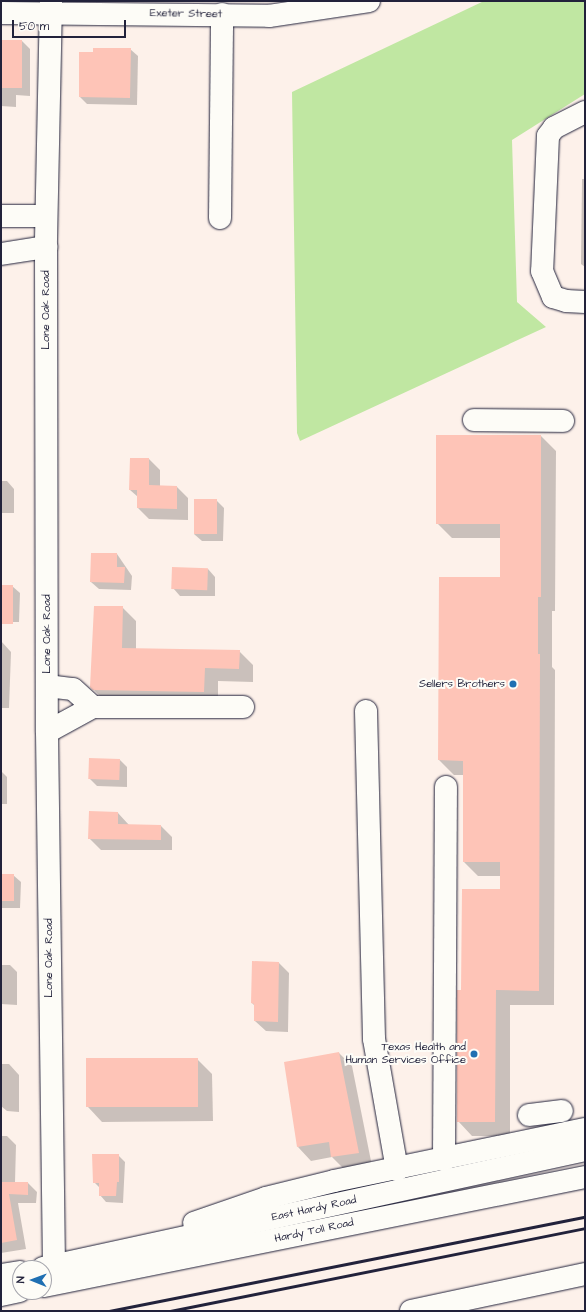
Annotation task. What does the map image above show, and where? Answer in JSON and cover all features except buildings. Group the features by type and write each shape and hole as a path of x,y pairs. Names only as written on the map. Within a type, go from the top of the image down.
{"main road":[{"name":"Exeter Street","path":"1,13 51,7 222,14 288,14 369,1"},
{"name":"Lone Oak Road","path":"48,1260 46,216 51,7"},
{"path":"220,218 222,14"},
{"path":"585,112 554,128 548,136 542,271 553,297 566,301 585,302"},
{"path":"1,216 46,216"},
{"path":"1,254 46,247"},
{"path":"474,420 563,421"},
{"path":"47,686 73,689 93,707"},
{"path":"47,732 93,707 243,707"},
{"path":"366,711 374,1038 397,1170"},
{"path":"444,1160 446,787"},
{"path":"530,1115 562,1111"},
{"path":"52,1266 200,1221 266,1198 334,1181 397,1170 585,1129"},
{"name":"East Hardy Road","path":"52,1266 585,1150"},
{"name":"Hardy Toll Road","path":"52,1284 585,1177"},
{"path":"1,1275 12,1273"},
{"path":"411,1311 585,1274"},
{"path":"1,1295 12,1293"}],"green space":[{"path":"484,1 585,1 585,94 512,140 517,302 546,327 300,441 297,433 292,92"}],"railway":[{"path":"109,1311 585,1217"},
{"path":"170,1311 585,1228"}],"place":[{"name":"Sellers Brothers","path":"513,684"},
{"name":"Texas Health and Human Services Office","path":"474,1054"}]}
